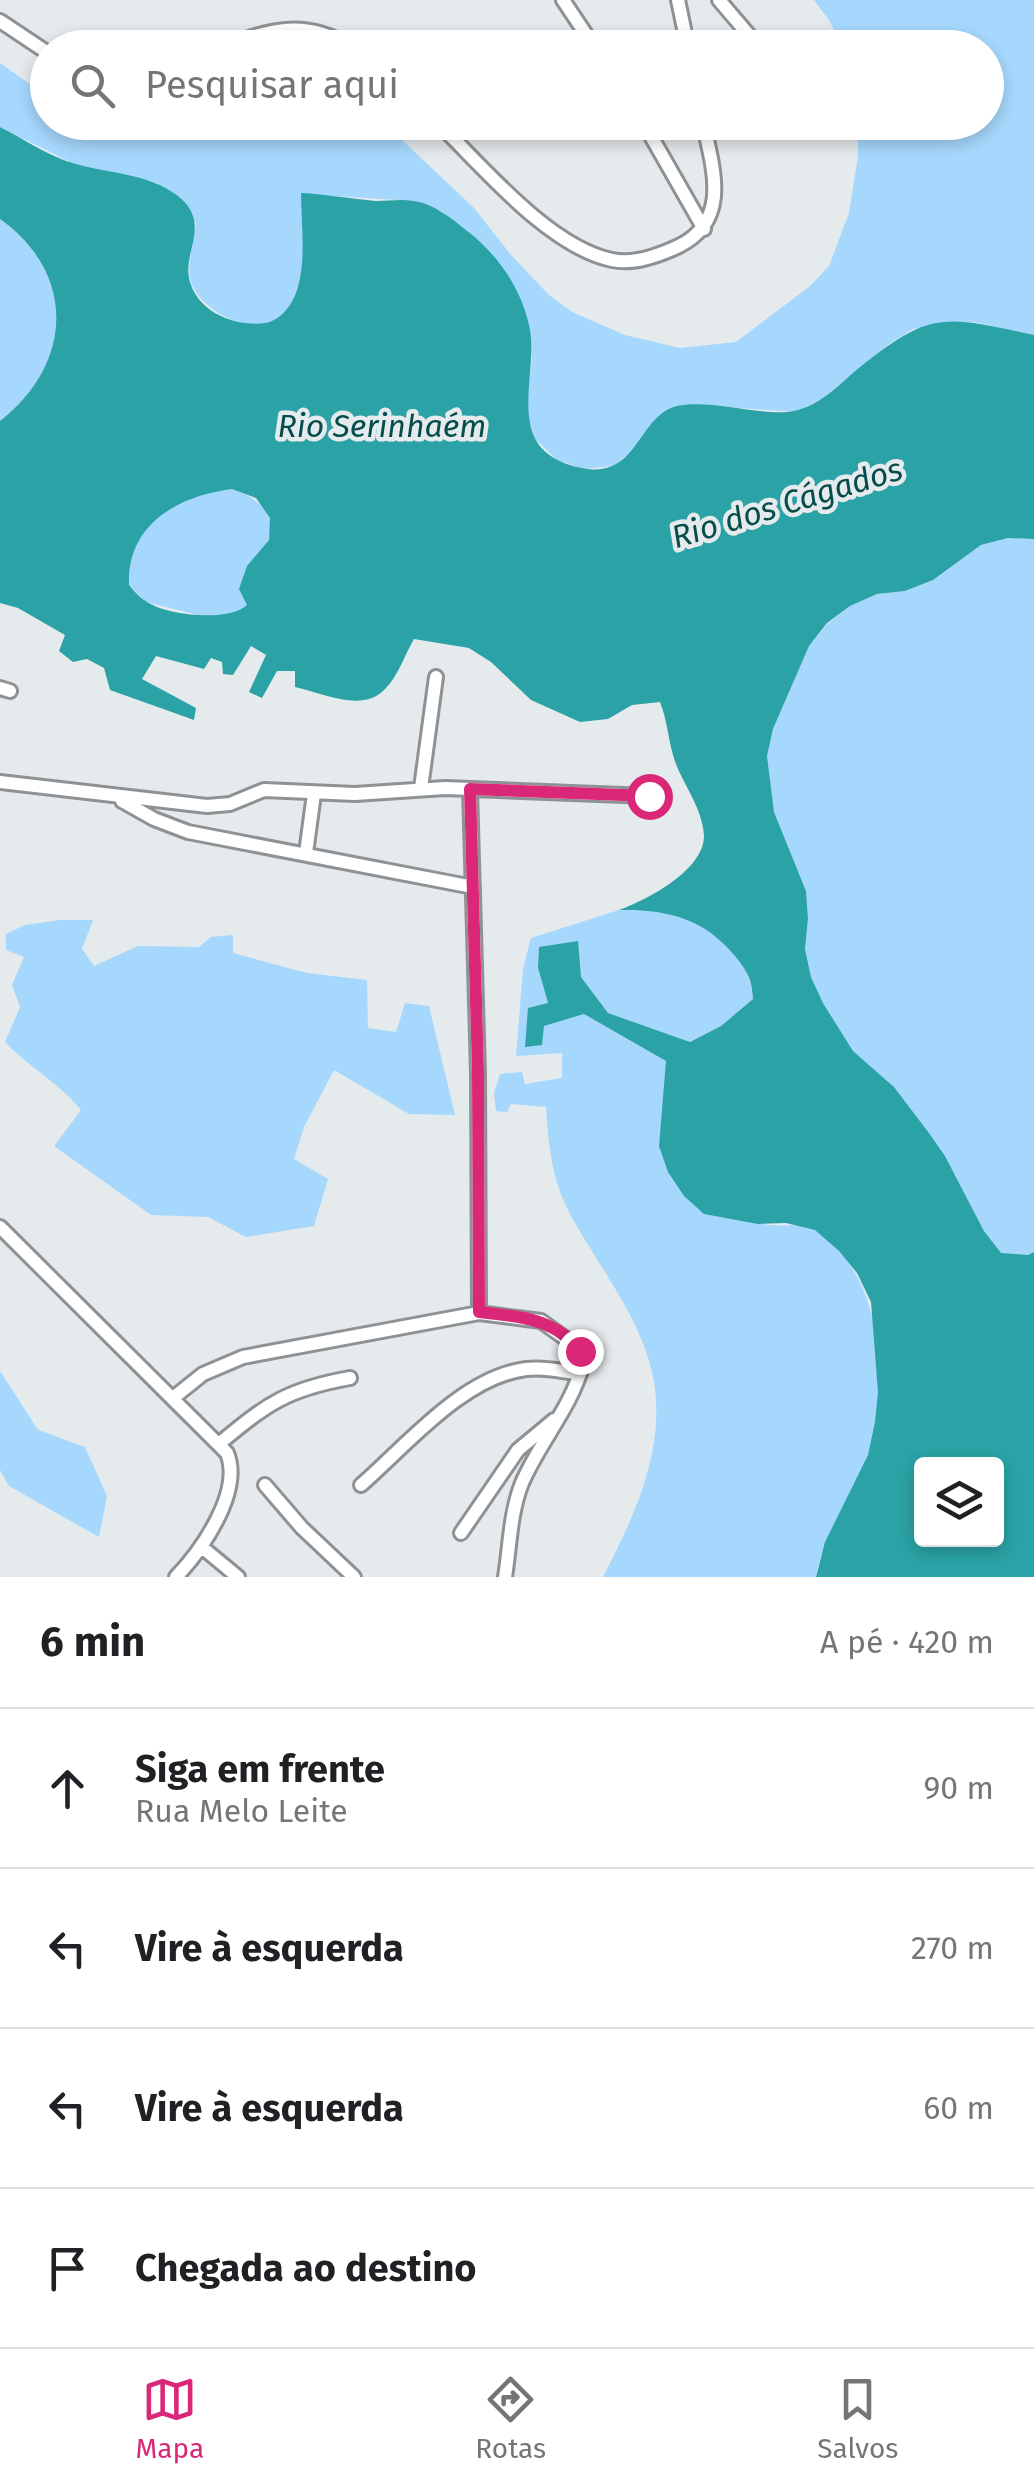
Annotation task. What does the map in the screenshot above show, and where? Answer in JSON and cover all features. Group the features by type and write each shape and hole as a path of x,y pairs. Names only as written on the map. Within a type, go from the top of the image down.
{"street":[{"path":"563,0 583,30"},
{"path":"678,0 684,30"},
{"path":"719,0 745,30"},
{"path":"0,21 30,41"},
{"path":"279,30 313,30"},
{"path":"456,140 538,218 570,242 610,260 630,262 683,244 704,229 714,208 715,182 707,140"},
{"path":"653,140 704,229"},
{"path":"422,788 436,676"},
{"path":"0,782 222,806 264,790 314,794 422,788 649,796"},
{"path":"470,789 479,1312"},
{"path":"306,854 314,794"},
{"path":"116,797 188,832 473,888"},
{"path":"0,1228 220,1443 230,1461 230,1478 203,1548 176,1577"},
{"path":"174,1398 203,1374 243,1357 479,1312 542,1321 580,1351 583,1362 560,1416 517,1497 505,1577"},
{"path":"361,1486 476,1386 527,1369 580,1374"},
{"path":"220,1443 271,1402 290,1392 350,1378"},
{"path":"461,1533 518,1450 560,1416"},
{"path":"265,1485 302,1528 354,1577"},
{"path":"203,1548 238,1577"}],"shaded area":[{"path":"814,0 1034,0 1034,335 974,322 913,329 821,400 795,412 701,405 652,425 635,449 613,466 584,469 557,460 535,439 526,413 532,357 474,236 441,211 414,201 301,194 303,263 293,302 283,315 270,322 240,322 211,308 192,285 190,263 196,223 157,183 74,164 0,127 0,63 30,84 30,140 402,140 474,208 549,295 572,312 625,335 680,348 736,342 810,286 829,266 849,213 858,140 1004,140 1004,30 834,30"},
{"path":"0,219 25,241 43,266 53,292 56,319 52,347 42,373 0,421"},
{"path":"232,488 263,507 271,522 267,544 247,566 248,605 237,614 202,616 146,602 129,585 131,564 146,530 159,517 192,498"},
{"path":"1008,538 1034,539 1034,1252 1028,1255 1001,1254 929,1133 894,1087 853,1051 823,1003 811,977 805,949 806,891 774,812 767,756 773,729 809,646 827,624 850,606 877,594 905,591 933,580 981,545"},
{"path":"647,909 684,918 717,936 742,963 753,999 721,1026 690,1042 608,1013 581,977 538,968 548,1003 525,1046 541,1045 543,1026 584,1014 667,1061 659,1146 755,1221 817,1230 849,1264 862,1287 877,1341 875,1426 863,1467 825,1544 816,1577 603,1577 635,1510 650,1463 656,1414 650,1364 631,1316 560,1192 551,1156 546,1107 511,1104 507,1112 496,1111 494,1093 500,1074 522,1072 525,1084 562,1078 562,1053 516,1056 523,969 531,938 619,910"},
{"path":"93,920 82,949 94,966 138,946 199,947 211,937 233,935 233,953 307,973 367,980 368,1028 396,1032 405,1003 429,1006 455,1115 409,1114 334,1070 304,1127 294,1159 328,1179 314,1226 246,1237 208,1217 151,1215 54,1146 81,1110 5,1042 20,1007 12,985 24,957 6,950 6,934 25,925"},
{"path":"0,1371 38,1430 85,1447 107,1496 99,1537 9,1486 0,1470"}],"water":[{"name":"Rio Serinhaém","path":"0,127 66,161 129,175 178,196 188,207 195,228 188,271 195,293 210,310 242,323 270,322 288,308 296,293 302,257 301,193 376,201 409,200 428,205 478,240 515,288 530,330 532,431 541,447 557,460 582,468 615,465 654,421 677,406 786,412 814,404 880,352 920,328 956,322 1034,335 1034,539 1008,538 981,545 933,580 905,591 877,594 850,606 827,623 809,646 773,729 767,756 774,812 806,891 805,949 811,977 823,1003 853,1051 894,1087 929,1133 984,1231 1001,1253 1034,1252 1034,1577 816,1577 825,1542 868,1455 875,1422 878,1392 871,1302 857,1273 815,1230 704,1214 684,1196 668,1172 659,1146 666,1061 584,1014 544,1026 542,1045 525,1047 528,1008 548,1003 538,968 539,947 578,941 581,977 608,1013 690,1042 721,1026 753,999 743,966 723,943 697,924 653,911 619,910 658,891 684,872 695,860 704,836 700,815 673,755 660,702 632,705 608,719 580,722 531,700 491,662 469,648 414,639 386,688 377,696 354,701 295,687 295,671 277,671 262,698 249,692 266,655 251,646 233,675 223,674 222,662 211,658 204,669 156,656 142,679 196,708 194,720 110,690 104,668 87,659 73,662 59,651 65,635 18,608 0,603 0,421 42,373 52,347 56,319 53,292 43,266 25,241 0,219","holes":["232,489 256,498 270,518 269,540 247,566 239,589 247,605 227,614 169,611 142,598 129,585 137,545 146,530 175,506"]}],"route":[{"path":"580,1351 542,1321 479,1312 478,1072 470,789 649,796"}],"water label":[{"name":"Rio dos Cágados","path":"787,503"}]}
